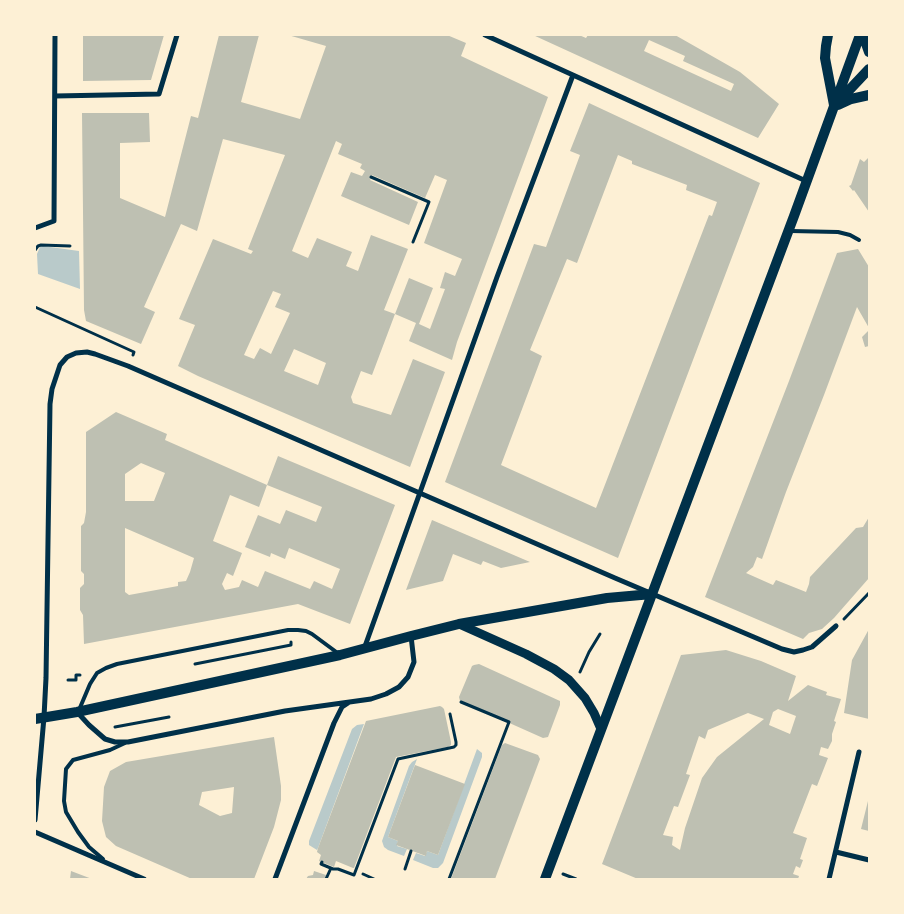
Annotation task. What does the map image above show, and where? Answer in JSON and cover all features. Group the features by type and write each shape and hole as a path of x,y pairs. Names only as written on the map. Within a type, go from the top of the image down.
{"main road":[{"path":"828,35 826,58 828,80 834,106"},
{"path":"544,879 861,35"},
{"path":"861,35 869,52"},
{"path":"834,106 869,69"},
{"path":"834,106 851,99 869,95"},
{"path":"40,718 78,712 364,650 459,624 607,598 652,594"}],"street":[{"path":"35,228 54,221 55,35"},
{"path":"55,96 158,94 177,35"},
{"path":"484,35 806,181"},
{"path":"364,650 494,286 573,75"},
{"path":"35,820 40,718 47,647 50,413 52,389 60,365 76,353 87,352 95,354 128,366 782,649 794,652 812,647 836,626"},
{"path":"459,624 526,654 554,669 569,680 585,698 601,729"},
{"path":"78,712 105,739 114,742 128,742 285,711 371,699 386,694 398,687 408,677 414,662 411,636"},
{"path":"275,879 334,723 342,707 348,702"},
{"path":"829,879 859,752"},
{"path":"35,832 144,879"},
{"path":"836,852 869,860"}],"lane":[{"path":"788,231 838,232 859,240"},
{"path":"78,712 97,673 117,664 288,630 306,631 340,655"},
{"path":"109,864 98,856 70,821 64,801 65,776 69,764 73,760 110,750 128,742"}],"path":[{"path":"371,177 429,202 412,242"},
{"path":"35,250 41,245 70,246"},
{"path":"35,308 134,352 128,366"},
{"path":"836,626 869,593"},
{"path":"579,674 600,634"},
{"path":"68,680 76,680 76,675 83,676"},
{"path":"449,879 509,722 461,702"},
{"path":"322,862 322,864 333,869 354,875 398,759 454,747 456,742 450,714"},
{"path":"114,727 169,717"},
{"path":"405,869 412,851"},
{"path":"327,879 331,868"},
{"path":"363,874 374,879"}],"shaded area":[{"path":"40,247 79,251 80,289 38,274 37,254"},
{"path":"364,724 317,850 309,845 309,841 352,729 357,725"},
{"path":"477,749 482,753 482,757 443,863 438,868 433,868 413,860 416,853 425,856 427,851 438,855"},
{"path":"417,759 388,837 398,841 397,846 407,849 404,856 388,850 384,847 382,841 409,766"}],"building":[{"path":"83,35 164,35 151,80 83,81"},
{"path":"219,35 259,35 241,102 300,119 326,46 288,35 447,35 466,43 461,56 548,97 452,360 409,341 416,323 395,314 372,375 361,371 351,397 353,403 391,415 413,359 445,372 410,467 178,366 195,325 179,319 213,239 251,254 253,251 248,249 285,155 223,139 197,231 181,224 144,307 155,312 141,344 86,321 84,310 82,113 149,113 150,142 120,143 120,198 165,217 191,116 198,118","holes":["336,141 342,144 338,154 362,164 360,168 365,171 362,176 351,172 341,196 409,225 418,202 370,180 372,175 425,198 435,175 447,180 424,243 462,259 455,276 445,272 440,288 445,289 430,329 419,324 433,288 409,278 395,314 384,310 408,249 371,235 358,271 346,266 352,252 317,238 308,258 292,251","273,291 281,294 275,307 290,313 271,354 260,348 254,359 244,355","294,349 326,363 318,385 284,371"]},
{"path":"533,35 579,35 586,38 588,35 675,35 740,72 779,104 758,138","holes":["649,40 685,56 683,61 734,84 731,91 644,51"]},
{"path":"589,103 760,183 618,558 445,482 534,244 546,247 580,155 570,151","holes":["618,155 632,161 632,164 687,185 686,190 717,202 712,216 709,215 596,508 501,465 542,356 530,350 567,259 577,263"]},
{"path":"869,157 869,212 854,190 849,186 860,159 864,162"},
{"path":"858,249 869,267 869,328 857,307 762,559 757,557 753,567 746,573 773,585 776,580 806,592 810,577 856,528 863,527 869,517 869,578 834,618 822,629 809,633 803,639 705,597 837,253"},
{"path":"869,330 869,346 865,347 862,337"},
{"path":"116,412 167,434 165,440 267,485 278,456 395,505 350,624 298,604 84,644 83,615 80,610 80,588 84,584 84,574 81,571 81,526 84,523 86,512 86,432","holes":["141,463 165,473 154,501 125,501 125,474","267,485 322,507 316,522 286,510 280,524 258,515 245,547 270,557 271,553 285,559 289,548 340,569 332,589 314,581 310,589 265,571 258,587 242,580 239,587 225,590 222,584 227,573 233,576 242,553 213,541 230,495 259,507","125,528 194,558 186,581 178,582 178,586 129,595 125,592"]},
{"path":"432,520 530,562 501,568 483,561 481,565 453,554 443,581 406,590"},
{"path":"869,629 869,719 844,713 852,660"},
{"path":"726,650 761,661 796,676 788,701 808,685 827,692 826,695 841,699 834,721 836,722 832,741 828,749 821,747 819,755 828,758 817,786 812,784 793,833 807,838 800,859 803,860 800,868 796,866 793,874 799,876 798,879 638,879 602,864 681,655","holes":["778,709 796,716 790,734 769,725 773,712","748,713 764,719 717,757 702,778 685,828 680,850 672,845 673,837 663,835 674,806 678,807 690,775 686,774 699,736 705,739 708,730"]},
{"path":"479,664 560,701 548,737 543,738 460,701 459,697 472,666"},
{"path":"440,706 444,709 451,745 396,757 354,868 336,861 334,867 319,861 321,855 317,852 318,848 366,721"},
{"path":"274,737 281,786 281,800 274,827 254,879 192,879 116,846 106,837 102,821 104,787 110,771 126,762","holes":["234,787 232,813 220,816 199,805 202,792"]},
{"path":"505,743 538,755 540,759 495,879 451,879 502,745"},
{"path":"415,765 465,784 438,855 427,851 426,856 396,845 398,841 388,837"},
{"path":"869,801 869,831 861,829"},
{"path":"71,871 92,879 70,879"},
{"path":"314,871 326,875 325,879 306,879 308,876 313,875"}]}
